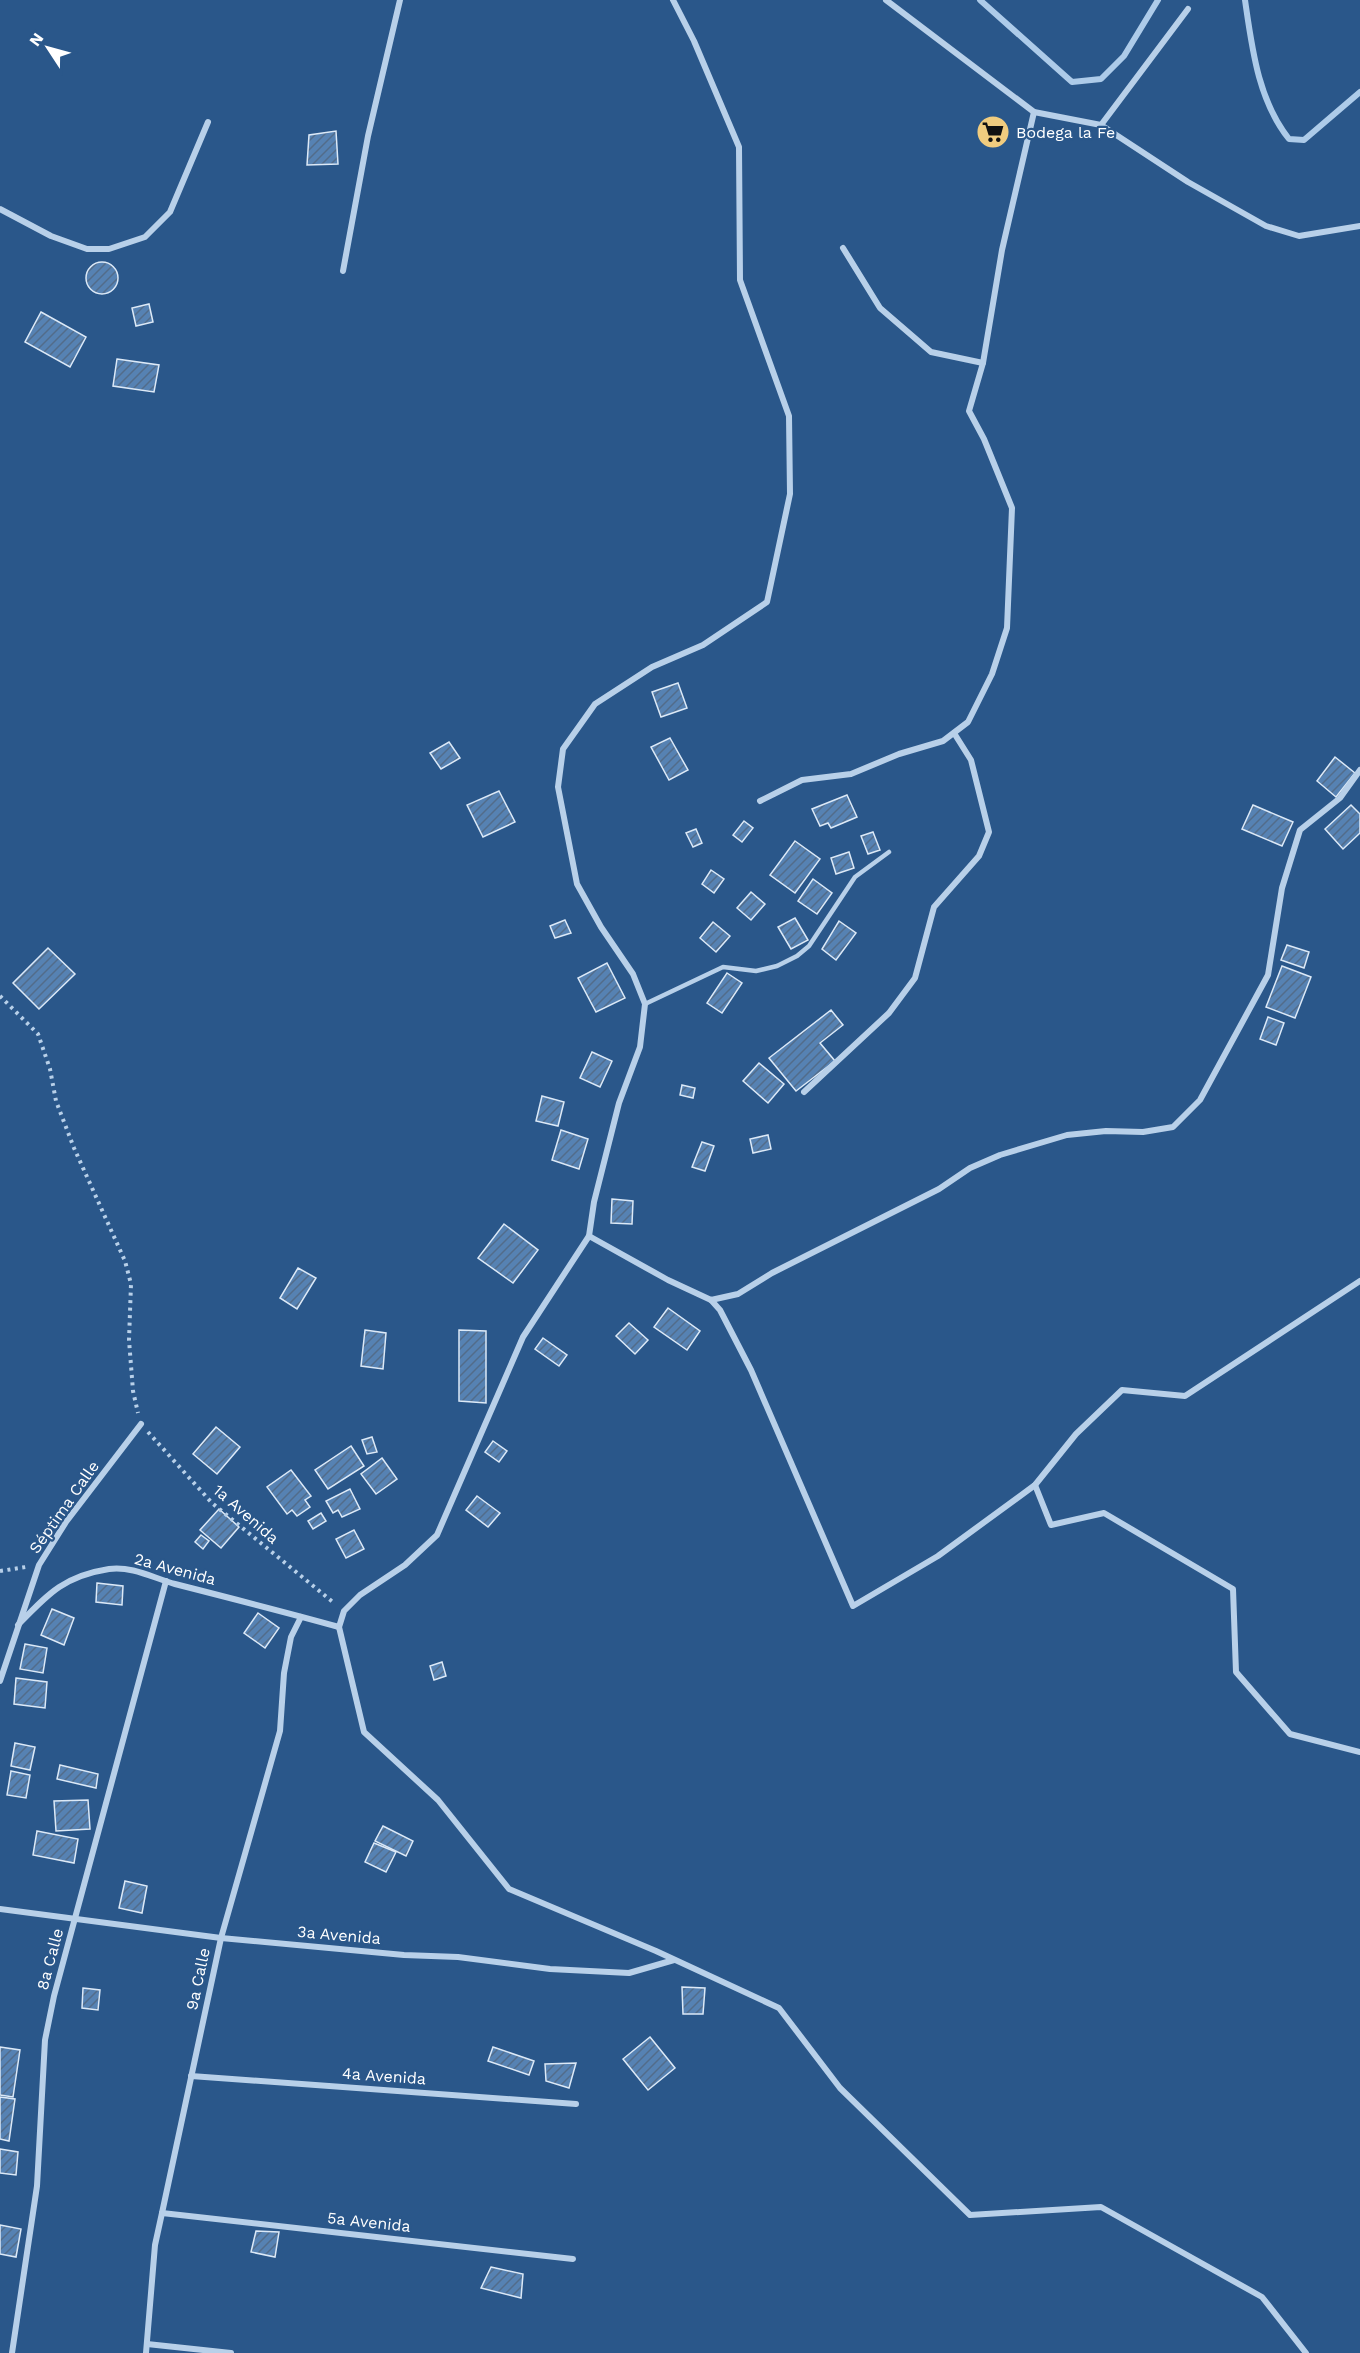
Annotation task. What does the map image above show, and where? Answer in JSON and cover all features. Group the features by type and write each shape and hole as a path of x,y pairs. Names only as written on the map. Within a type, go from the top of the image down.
{"street":[{"path":"343,272 368,136 400,0"},
{"path":"674,0 739,147 740,280 789,416 790,494 766,602 703,645 652,667 595,704 563,749 558,787 578,884 601,927 633,974 645,1005 639,1047 619,1102 594,1202 589,1236 523,1337 437,1535 405,1566 360,1595 344,1611 339,1627 363,1732 438,1800 509,1889 675,1960 779,2008 840,2088 970,2215 1101,2207 1262,2297 1306,2353"},
{"path":"886,0 1034,112 1101,125 1188,182 1266,225 1299,236 1360,226"},
{"path":"1101,125 1188,9"},
{"path":"760,801 802,780 851,774 899,754 943,741 968,722 992,674 1007,628 1012,508 984,439 969,411 983,363 1002,250 1034,112"},
{"path":"0,209 51,236 87,249 109,249 145,237 170,212 208,122"},
{"path":"843,248 880,308 931,352 983,363"},
{"path":"804,1092 889,1013 915,978 934,907 979,856 989,832 970,760 954,733"},
{"path":"711,1300 738,1294 772,1273 939,1189 970,1168 1000,1155 1067,1135 1106,1131 1143,1132 1173,1127 1200,1100 1268,975 1282,888 1300,830 1340,798 1360,770"},
{"path":"589,1236 668,1280 711,1300 720,1310 751,1370 853,1606 939,1556 1035,1485 1076,1434 1122,1390 1185,1396 1360,1281"},
{"name":"Séptima Calle","path":"0,1681 39,1565 66,1522 141,1424"},
{"path":"1035,1485 1051,1525 1104,1514 1233,1589 1236,1672 1290,1734 1360,1752"},
{"name":"2a Avenida","path":"18,1625 51,1590 78,1577 109,1569 131,1569 166,1581 339,1627"},
{"name":"8a Calle","path":"12,2353 37,2186 45,2040 74,1919 166,1581"},
{"name":"9a Calle","path":"146,2353 155,2246 221,1938 280,1731 284,1673 291,1637 301,1617"},
{"name":"3a Avenida","path":"0,1909 221,1938 404,1955 458,1957 550,1969 629,1973 675,1960"},
{"name":"4a Avenida","path":"191,2076 576,2104"},
{"name":"5a Avenida","path":"162,2213 573,2259"},
{"path":"147,2344 231,2353"}],"lane":[{"path":"645,1005 723,967 756,971 777,966 797,956 809,946 855,877 889,852"}],"path":[{"path":"0,996 38,1034 50,1069 56,1101 74,1148 125,1261 131,1284 130,1370 141,1424"},
{"name":"1a Avenida","path":"141,1424 212,1503 344,1611"},
{"path":"0,1571 39,1565"}],"building":[{"path":"336,131 338,164 307,165 309,135"},
{"path":"102,262 113,267 118,278 113,289 102,294 91,289 86,278 91,267"},
{"path":"149,304 153,322 136,326 132,308"},
{"path":"41,312 86,337 70,367 25,342"},
{"path":"117,359 159,365 154,392 113,386"},
{"path":"678,683 687,708 661,717 652,692"},
{"path":"670,738 688,770 669,780 651,747"},
{"path":"449,742 460,758 441,769 430,753"},
{"path":"1335,757 1355,773 1336,797 1317,781"},
{"path":"499,791 515,822 483,837 467,805"},
{"path":"847,795 857,817 831,828 828,823 820,826 812,809"},
{"path":"1253,805 1293,822 1282,846 1242,829"},
{"path":"1351,805 1360,814 1360,833 1343,849 1325,829"},
{"path":"744,821 753,828 742,842 733,835"},
{"path":"696,829 702,843 693,847 686,833"},
{"path":"873,832 880,850 868,854 861,836"},
{"path":"795,841 820,859 795,893 770,875"},
{"path":"849,852 854,868 836,874 831,858"},
{"path":"711,870 724,879 714,893 702,884"},
{"path":"813,879 832,893 817,914 798,901"},
{"path":"751,892 765,904 751,920 737,908"},
{"path":"795,918 808,940 791,949 778,927"},
{"path":"565,920 571,933 555,938 550,926"},
{"path":"839,921 856,933 836,960 822,949"},
{"path":"713,922 730,936 716,952 700,938"},
{"path":"1287,945 1309,952 1304,968 1281,960"},
{"path":"48,948 75,974 39,1009 13,983"},
{"path":"607,963 625,998 596,1012 578,978"},
{"path":"1282,966 1311,977 1295,1018 1266,1007"},
{"path":"727,973 742,983 722,1013 707,1003"},
{"path":"831,1010 843,1025 820,1043 835,1061 796,1091 769,1058"},
{"path":"1268,1017 1284,1023 1276,1045 1260,1039"},
{"path":"592,1052 612,1061 600,1087 580,1078"},
{"path":"759,1063 784,1084 768,1103 743,1081"},
{"path":"682,1085 695,1088 693,1098 680,1095"},
{"path":"542,1096 564,1102 558,1126 536,1121"},
{"path":"561,1130 588,1139 579,1169 552,1160"},
{"path":"768,1135 771,1149 753,1153 750,1139"},
{"path":"702,1142 714,1146 705,1171 692,1167"},
{"path":"612,1199 633,1201 632,1224 611,1223"},
{"path":"504,1224 538,1250 513,1283 478,1258"},
{"path":"298,1268 316,1278 297,1309 280,1298"},
{"path":"668,1308 700,1331 687,1350 654,1327"},
{"path":"629,1323 648,1340 635,1354 616,1336"},
{"path":"365,1330 386,1333 383,1369 361,1366"},
{"path":"459,1330 486,1331 486,1403 459,1401"},
{"path":"543,1338 567,1355 559,1366 535,1349"},
{"path":"216,1427 240,1447 217,1474 193,1454"},
{"path":"372,1437 377,1452 367,1454 362,1440"},
{"path":"493,1441 507,1451 499,1462 485,1452"},
{"path":"351,1446 364,1466 328,1489 315,1470"},
{"path":"382,1458 397,1479 376,1494 361,1474"},
{"path":"291,1470 311,1496 305,1500 310,1507 297,1516 292,1510 287,1514 267,1487"},
{"path":"350,1489 360,1509 342,1517 338,1510 333,1513 326,1501"},
{"path":"477,1496 500,1513 488,1527 466,1510"},
{"path":"219,1509 239,1527 221,1548 200,1530"},
{"path":"321,1513 326,1521 313,1529 308,1521"},
{"path":"354,1530 364,1549 346,1558 336,1539"},
{"path":"201,1535 209,1541 203,1549 195,1542"},
{"path":"97,1583 123,1586 122,1605 96,1602"},
{"path":"52,1609 74,1618 64,1645 41,1635"},
{"path":"258,1613 279,1628 265,1648 244,1633"},
{"path":"25,1644 47,1648 43,1673 20,1669"},
{"path":"442,1662 446,1676 434,1680 430,1666"},
{"path":"16,1678 47,1682 45,1708 14,1704"},
{"path":"15,1743 35,1747 30,1770 11,1766"},
{"path":"60,1765 98,1774 96,1788 57,1779"},
{"path":"11,1771 30,1775 26,1798 7,1795"},
{"path":"88,1800 90,1829 56,1831 54,1801"},
{"path":"383,1826 413,1841 406,1856 375,1841"},
{"path":"37,1831 78,1839 74,1863 33,1855"},
{"path":"374,1843 396,1852 386,1872 365,1862"},
{"path":"125,1881 147,1886 142,1913 119,1908"},
{"path":"682,1987 705,1988 703,2014 683,2014"},
{"path":"83,1988 100,1990 98,2010 82,2008"},
{"path":"650,2037 675,2068 648,2090 623,2059"},
{"path":"0,2047 20,2050 13,2097 0,2095"},
{"path":"493,2047 534,2061 529,2075 488,2061"},
{"path":"576,2063 569,2088 546,2081 545,2064"},
{"path":"0,2097 15,2099 9,2141 0,2139"},
{"path":"0,2149 18,2152 16,2175 0,2173"},
{"path":"0,2225 21,2229 16,2257 0,2254"},
{"path":"256,2231 279,2232 275,2257 251,2252"},
{"path":"491,2267 523,2274 521,2298 481,2288"}],"waterway":[{"path":"980,0 1072,82 1101,79 1124,56 1158,0"},
{"path":"1245,0 1254,55 1263,91 1278,124 1289,139 1304,140 1360,92"}],"place":[{"name":"Bodega la Fe","path":"993,132"}]}
